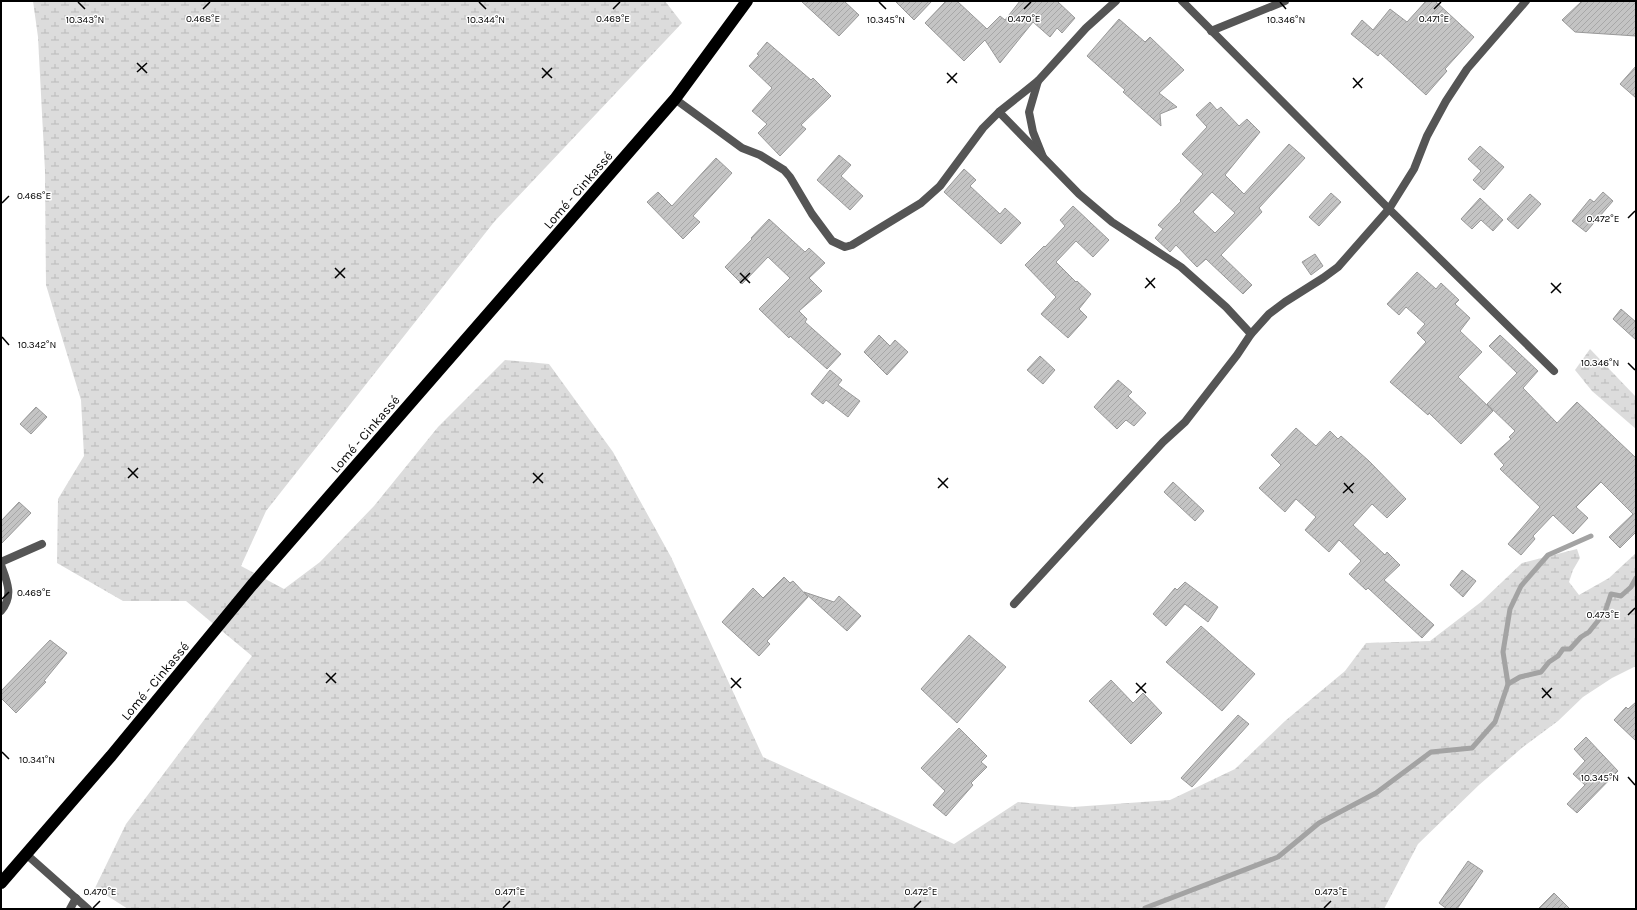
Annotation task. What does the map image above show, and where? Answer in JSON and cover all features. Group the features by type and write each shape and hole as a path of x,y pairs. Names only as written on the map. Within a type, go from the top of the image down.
{"highway":[{"name":"Lomé - Cinkassé","path":"1,883 111,756 252,585 675,99 747,1"}],"street":[{"path":"675,99 742,148 760,155 784,170 790,177 812,214 832,241 845,247 858,242 902,215 921,203 936,190 983,128 999,112 1038,81 1086,28 1116,1"},
{"path":"1182,1 1389,209 1554,371"},
{"path":"1211,31 1285,1"},
{"path":"1014,604 1163,442 1185,422 1237,355 1251,334 1269,314 1338,267 1389,209 1414,169 1427,136 1446,101 1467,69 1526,1"},
{"path":"1038,81 1029,112 1033,132 1044,160"},
{"path":"999,112 1044,160 1079,194 1112,222 1181,267 1226,307 1251,334"},
{"path":"1,611 7,604 8,584 1,563 42,544"},
{"path":"26,854 88,909"},
{"path":"70,909 76,898"}],"green space":[{"path":"33,1 665,1 682,23 494,222 266,511 241,566 284,589 320,562 374,506 438,427 505,360 549,364 613,452 671,557 763,757 954,844 1018,802 1073,807 1170,800 1235,769 1285,721 1345,671 1366,643 1430,641 1481,602 1522,563 1577,549 1580,558 1573,570 1569,582 1579,595 1609,578 1636,553 1636,666 1612,678 1583,697 1558,721 1523,747 1479,785 1418,844 1384,909 128,909 95,888 126,824 252,656 186,601 123,601 57,563 58,499 84,456 81,400 46,285 45,171 38,37"},
{"path":"1590,349 1636,397 1636,429 1592,391 1575,370"}],"building":[{"path":"801,1 844,1 859,15 839,36"},
{"path":"895,1 932,1 914,20"},
{"path":"946,1 957,1 987,29 1000,16 1005,20 1020,1 1057,1 1075,18 1062,33 1057,28 1050,37 1033,22 1000,63 985,40 964,61 925,23"},
{"path":"1426,1 1435,1 1474,37 1445,69 1447,71 1426,95 1380,53 1378,56 1351,34 1362,20 1373,30 1390,9 1407,22"},
{"path":"1582,1 1636,1 1636,36 1575,32 1562,20"},
{"path":"1119,19 1145,42 1150,37 1184,70 1159,93 1177,107 1160,114 1161,126 1123,92 1125,90 1087,56"},
{"path":"767,42 811,80 813,78 831,96 801,125 806,129 780,156 758,133 767,124 752,111 772,88 749,66 759,55 757,54"},
{"path":"1636,66 1636,98 1620,84"},
{"path":"1210,102 1217,110 1221,107 1239,126 1247,119 1260,132 1225,175 1244,194 1289,144 1305,158 1259,208 1262,212 1221,255 1252,285 1243,294 1206,259 1197,267 1176,245 1170,252 1155,238 1163,229 1158,225 1181,201 1180,200 1203,174 1182,154 1207,127 1196,115","holes":["1212,192 1235,213 1215,233 1193,212"]},
{"path":"1480,146 1504,167 1484,190 1473,180 1481,171 1468,159"},
{"path":"839,155 851,165 841,176 863,196 850,210 817,180"},
{"path":"716,158 732,173 693,216 700,222 683,239 647,202 658,192 672,206"},
{"path":"964,169 976,180 970,186 1000,214 1005,208 1021,223 1001,244 944,192"},
{"path":"1603,192 1613,201 1586,232 1572,221 1590,199 1594,202"},
{"path":"1331,193 1341,202 1319,226 1309,217"},
{"path":"1530,194 1541,204 1518,229 1507,219"},
{"path":"1480,198 1503,220 1493,231 1481,220 1472,229 1461,219"},
{"path":"1073,206 1109,240 1093,257 1076,241 1056,262 1076,282 1077,281 1091,294 1079,309 1087,317 1068,338 1041,314 1056,297 1025,265 1065,226 1060,220"},
{"path":"769,219 805,252 809,248 825,263 809,278 822,291 799,311 807,319 805,322 841,354 827,369 790,336 789,338 759,309 790,278 768,257 742,284 725,267"},
{"path":"1315,254 1323,266 1311,275 1302,262"},
{"path":"1417,272 1436,289 1441,283 1459,300 1455,304 1470,318 1460,331 1482,352 1458,377 1493,411 1461,444 1429,413 1428,415 1390,382 1426,342 1417,333 1425,324 1406,307 1399,315 1387,304"},
{"path":"1621,309 1636,322 1636,340 1613,319"},
{"path":"879,335 890,346 895,340 908,352 887,375 864,352"},
{"path":"1500,335 1538,371 1523,388 1557,423 1577,402 1636,458 1636,532 1620,548 1609,537 1633,514 1601,482 1576,507 1588,518 1573,534 1553,515 1533,536 1535,539 1521,555 1508,544 1540,507 1500,469 1504,465 1494,454 1511,439 1509,437 1515,431 1487,404 1517,373 1489,346"},
{"path":"1040,356 1055,370 1043,384 1027,370"},
{"path":"830,370 842,380 838,385 860,401 848,417 826,400 823,404 811,394"},
{"path":"1118,380 1132,392 1128,396 1146,413 1134,426 1126,420 1117,429 1094,407"},
{"path":"36,407 47,417 31,434 20,424"},
{"path":"1296,428 1316,446 1330,431 1338,439 1341,436 1369,461 1406,499 1387,518 1372,504 1353,525 1385,555 1387,552 1400,565 1384,580 1434,625 1422,638 1368,588 1366,590 1349,574 1361,561 1339,540 1329,552 1305,530 1316,517 1296,499 1285,512 1259,488 1281,465 1271,455"},
{"path":"1173,482 1204,511 1195,521 1164,492"},
{"path":"19,502 31,513 1,544 1,521"},
{"path":"1462,570 1476,581 1463,597 1450,585"},
{"path":"784,577 790,583 793,581 808,597 767,641 770,644 759,656 722,622 753,588 763,598"},
{"path":"1185,582 1218,607 1208,622 1185,604 1166,626 1153,614 1175,588 1177,590"},
{"path":"804,592 834,602 839,596 861,616 847,631"},
{"path":"1201,626 1255,674 1222,711 1166,662"},
{"path":"969,635 1006,667 957,723 921,689"},
{"path":"50,640 67,653 44,681 46,682 16,713 1,698 1,691"},
{"path":"1111,680 1133,703 1143,693 1162,713 1131,744 1089,701"},
{"path":"1636,702 1636,741 1614,720 1626,707 1628,709"},
{"path":"1238,715 1249,724 1192,787 1181,778"},
{"path":"959,728 987,756 981,762 987,767 971,783 973,785 946,816 933,805 945,791 921,768"},
{"path":"1586,737 1618,771 1577,813 1567,804 1585,785 1573,774 1585,761 1574,749"},
{"path":"1468,861 1483,871 1457,909 1447,909 1439,903"},
{"path":"1554,893 1570,909 1538,909"}],"waterway":[{"path":"1508,684 1503,652 1510,609 1521,586 1548,555 1591,536"},
{"path":"1145,908 1278,857 1319,823 1376,793 1431,752 1472,748 1495,722 1508,684 1520,677 1541,672 1549,662 1558,656 1563,649 1570,649 1581,637 1589,632 1605,612 1611,594 1621,596 1631,587 1636,578"}]}
